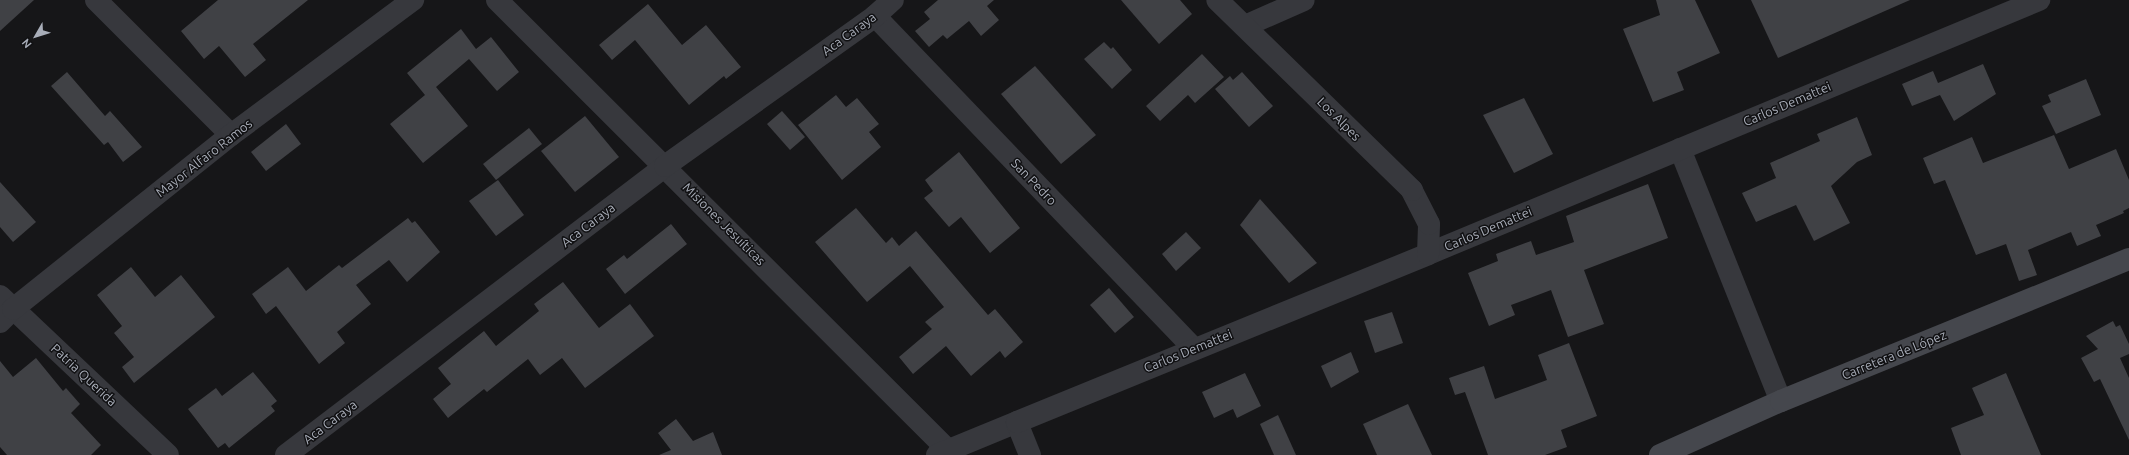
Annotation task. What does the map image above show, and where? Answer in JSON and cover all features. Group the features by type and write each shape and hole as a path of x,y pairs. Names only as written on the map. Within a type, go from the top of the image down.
{"main road":[{"name":"Carretera de López","path":"1660,455 1781,401 2129,259"}],"street":[{"path":"96,0 231,136"},
{"name":"Mayor Alfaro Ramos","path":"4,309 413,0"},
{"name":"Misiones Jesuíticas","path":"496,0 665,166 943,453"},
{"name":"Aca Caraya","path":"286,455 665,166 875,16 892,0"},
{"name":"Los Alpes","path":"1217,0 1412,190 1429,224 1428,254"},
{"path":"1245,26 1304,0"},
{"name":"Carlos Demattei","path":"943,453 1194,348 1428,254 2028,2"},
{"name":"San Pedro","path":"875,16 1194,348"},
{"path":"1680,149 1781,401"},
{"name":"Patria Querida","path":"4,309 168,455"},
{"path":"1017,422 1030,455"}],"building":[{"path":"0,0 34,0 0,31"},
{"path":"218,0 308,0 253,44 266,60 245,77 219,46 204,59 181,31"},
{"path":"938,0 994,0 987,6 999,20 981,36 969,21 947,39 943,35 929,47 915,31 930,19 924,12"},
{"path":"1121,0 1180,0 1192,14 1159,44"},
{"path":"1656,0 1695,0 1720,53 1677,72 1684,90 1653,102 1623,29 1660,15"},
{"path":"1751,0 1910,0 1778,58"},
{"path":"648,4 682,45 706,25 741,67 726,79 724,76 689,105 635,40 612,60 599,45"},
{"path":"461,29 476,49 491,37 519,72 497,91 469,59 436,87 468,126 423,163 390,124 425,95 407,73"},
{"path":"1104,42 1111,49 1113,47 1132,70 1112,89 1084,59"},
{"path":"1202,54 1224,77 1195,103 1188,95 1160,121 1146,106"},
{"path":"1983,64 1996,94 1954,121 1940,95 1912,106 1902,84 1933,71 1938,83"},
{"path":"1035,66 1096,135 1061,164 1001,94"},
{"path":"67,72 105,116 110,111 142,147 123,162 108,142 104,145 51,86"},
{"path":"1242,72 1273,106 1249,127 1215,89 1230,76 1233,80"},
{"path":"2086,79 2101,115 2056,134 2042,106 2051,102 2048,95"},
{"path":"836,95 846,107 857,98 879,124 869,132 881,147 842,180 798,125"},
{"path":"1524,98 1553,154 1514,173 1483,115"},
{"path":"782,111 805,137 790,150 767,124"},
{"path":"585,116 619,157 575,192 541,151"},
{"path":"1857,117 1872,155 1857,162 1831,186 1850,223 1814,241 1796,205 1756,222 1742,193 1776,178 1770,163 1820,141 1817,134"},
{"path":"286,124 301,144 266,171 251,152"},
{"path":"529,128 542,144 496,180 483,164"},
{"path":"2054,135 2069,169 2116,149 2129,180 2129,208 2123,211 2124,213 2096,225 2101,236 2077,246 2071,232 2028,250 2037,275 2019,281 2006,244 1976,255 1945,180 1934,184 1923,158 1972,137 1983,163"},
{"path":"959,152 1020,228 990,253 961,217 949,227 924,198 933,191 925,180"},
{"path":"498,180 524,215 496,236 469,201"},
{"path":"0,182 36,222 13,242 0,227"},
{"path":"1648,184 1668,238 1584,270 1604,324 1568,337 1551,290 1511,305 1515,315 1489,326 1468,273 1498,261 1496,254 1531,241 1536,255 1574,242 1566,216"},
{"path":"1260,199 1317,263 1289,283 1240,225"},
{"path":"856,208 886,243 892,237 899,246 916,231 988,315 995,309 1023,342 1005,358 1000,351 971,376 946,346 913,374 899,357 932,329 925,322 944,307 910,266 867,302 815,242"},
{"path":"408,218 412,223 415,221 440,252 407,282 389,260 356,285 371,304 337,332 345,343 319,364 276,306 266,314 252,294 288,267 306,291 339,265 342,268"},
{"path":"671,224 687,244 625,294 606,269 624,255 627,259"},
{"path":"1186,232 1201,248 1176,271 1162,254"},
{"path":"131,267 155,297 181,275 215,317 134,383 122,367 134,357 114,333 122,326 97,295"},
{"path":"563,282 599,328 630,304 654,336 585,388 562,358 540,375 528,359 487,392 484,389 448,418 433,399 451,384 438,368 484,331 496,346 539,311 534,304"},
{"path":"1109,288 1134,317 1115,333 1090,305"},
{"path":"1392,312 1403,343 1375,353 1364,321"},
{"path":"2113,321 2116,327 2120,325 2129,344 2129,354 2120,358 2129,378 2129,440 2100,379 2094,382 2081,358 2098,349 2086,336"},
{"path":"1569,343 1597,416 1561,430 1567,447 1545,455 1488,455 1465,392 1455,395 1449,378 1484,366 1495,399 1547,380 1538,355"},
{"path":"1351,352 1359,372 1331,388 1321,366"},
{"path":"36,358 63,391 66,388 80,404 71,413 101,445 91,455 7,455 0,447 0,361 13,377"},
{"path":"253,372 277,401 271,406 275,411 229,448 225,443 218,448 188,409 216,388 222,396"},
{"path":"1245,373 1261,406 1237,418 1233,409 1214,418 1202,392"},
{"path":"2006,373 2041,455 1961,455 1951,428 1984,415 1972,388"},
{"path":"1408,404 1432,455 1377,455 1363,424"},
{"path":"1278,415 1296,455 1274,455 1260,424"},
{"path":"676,419 693,441 713,432 722,455 659,455 671,450 658,433"}]}
